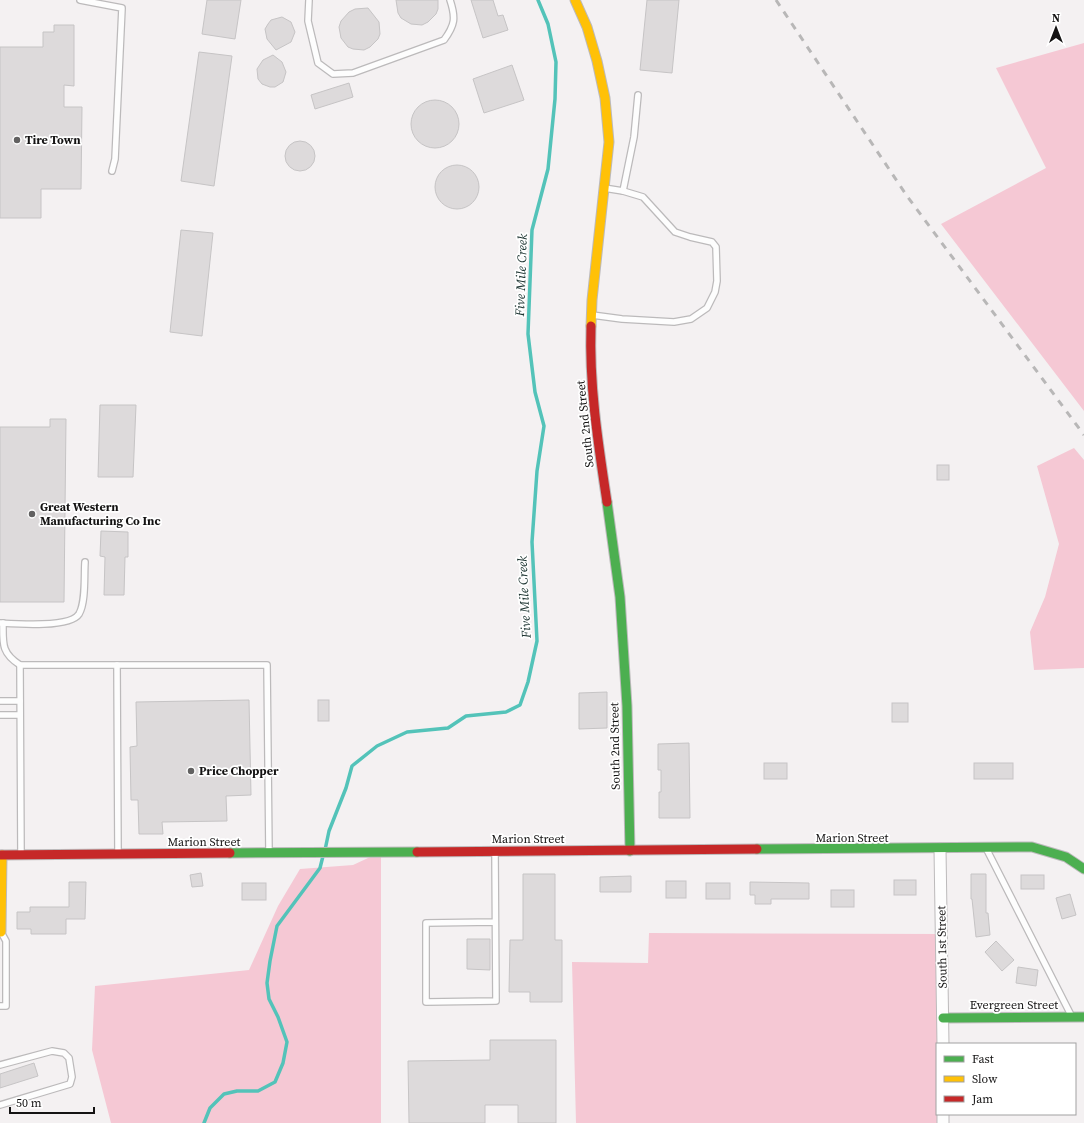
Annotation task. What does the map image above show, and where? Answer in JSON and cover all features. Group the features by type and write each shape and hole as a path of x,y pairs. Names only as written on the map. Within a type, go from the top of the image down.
{"street":[{"name":"South 2nd Street","path":"575,0 587,27 597,61 605,98 609,142 592,315 590,357 594,413 620,597 627,706 630,851"},
{"name":"Marion Street","path":"1,855 940,849 1032,847 1055,853 1076,862 1084,869"},
{"name":"South 1st Street","path":"940,849 943,1043"},
{"path":"1,855 1,932"},
{"name":"Evergreen Street","path":"943,1018 1084,1017"}],"lane":[{"path":"80,0 122,8 115,159 112,171"},
{"path":"309,0 308,21 318,63 333,74 353,73 444,40 452,29 454,12 450,0"},
{"path":"623,191 634,137 638,94"},
{"path":"592,315 622,319 674,322 691,319 707,308 715,292 717,280 716,247 712,242 675,232 643,197 623,191 604,188"},
{"path":"85,562 83,603 78,615 68,621 56,623 2,623 6,651 10,659 20,665 267,665 269,853"},
{"path":"20,665 21,855"},
{"path":"117,665 118,854"},
{"path":"0,701 20,701"},
{"path":"0,715 20,715"},
{"path":"986,848 1072,1017"},
{"path":"495,852 496,1001 426,1002 426,923 495,922"},
{"path":"0,1006 6,1006 6,941 1,932"},
{"path":"0,1065 52,1050 64,1053 69,1058 72,1077 70,1084 0,1104"}],"shaded area":[{"path":"1084,43 1084,411 941,224 1046,168 996,68"},
{"path":"1074,448 1084,460 1084,668 1034,670 1030,632 1045,597 1059,544 1037,466"},
{"path":"381,852 381,1123 111,1123 92,1050 95,986 249,970 278,906 300,869 353,865"},
{"path":"649,933 942,934 943,1043 936,1043 936,1115 943,1115 943,1123 576,1123 572,962 648,963"}],"building":[{"path":"207,0 241,0 235,39 202,34"},
{"path":"396,0 438,0 438,9 436,14 428,22 422,25 411,24 401,18 398,13"},
{"path":"471,0 493,0 498,16 503,15 508,30 483,38"},
{"path":"647,0 679,0 672,73 640,70"},
{"path":"368,8 379,22 380,34 378,39 370,47 364,50 348,47 341,38 339,27 341,21 349,12 355,9"},
{"path":"282,17 291,22 295,32 291,42 276,50 267,39 265,29 271,20"},
{"path":"54,25 74,25 74,86 64,85 64,107 82,107 81,189 41,189 41,218 0,218 0,47 43,47 43,32 54,32"},
{"path":"199,52 232,56 214,186 181,181"},
{"path":"273,55 282,62 286,72 283,82 275,87 270,87 262,84 258,79 257,69 263,60"},
{"path":"512,65 524,100 484,113 473,79"},
{"path":"349,83 353,97 315,109 311,95"},
{"path":"435,100 444,102 452,107 457,115 459,124 457,133 452,141 444,146 435,148 426,146 418,141 413,133 411,124 413,115 418,107 426,102"},
{"path":"300,141 306,142 314,150 314,162 306,170 300,171 294,170 286,162 285,156 286,150 294,142"},
{"path":"461,165 466,166 473,171 478,178 478,196 473,203 466,208 453,209 448,208 441,203 436,196 435,183 436,178 441,171 448,166"},
{"path":"181,230 213,233 202,336 170,332"},
{"path":"100,405 136,405 133,477 98,477"},
{"name":"Great Western Manufacturing Co Inc","path":"50,419 66,419 64,602 0,602 0,427 50,427"},
{"path":"937,465 949,465 949,480 937,480"},
{"path":"101,531 128,532 128,557 125,557 124,595 104,595 105,557 100,556"},
{"path":"607,692 607,728 579,729 579,693"},
{"name":"Price Chopper","path":"249,700 251,795 226,796 227,821 162,822 163,834 139,834 138,800 131,800 130,747 137,746 136,702"},
{"path":"318,700 329,700 329,721 318,721"},
{"path":"892,703 908,703 908,722 892,722"},
{"path":"689,743 690,818 659,818 661,770 658,770 658,744"},
{"path":"764,763 787,763 787,779 764,779"},
{"path":"974,763 1013,763 1013,779 974,779"},
{"path":"201,873 203,886 192,887 190,875"},
{"path":"523,874 555,874 555,940 562,940 562,1002 530,1002 530,992 509,992 510,940 523,940"},
{"path":"971,874 986,874 986,913 988,913 990,935 976,937 971,899"},
{"path":"1021,875 1044,875 1044,889 1021,889"},
{"path":"631,876 631,892 600,892 600,877"},
{"path":"894,880 916,880 916,895 894,895"},
{"path":"666,881 686,881 686,898 666,898"},
{"path":"69,882 86,882 85,919 66,919 66,934 31,934 31,929 17,929 17,912 30,912 30,907 69,907"},
{"path":"750,882 809,883 809,899 771,899 771,904 755,904 755,895 750,895"},
{"path":"242,883 266,883 266,900 242,900"},
{"path":"706,883 730,883 730,899 706,899"},
{"path":"831,890 854,890 854,907 831,907"},
{"path":"1070,894 1076,915 1062,919 1056,898"},
{"path":"467,939 490,939 490,970 467,969"},
{"path":"996,941 1014,960 1002,971 985,952"},
{"path":"1018,967 1038,970 1036,986 1016,983"},
{"path":"490,1040 556,1040 556,1123 518,1123 518,1105 485,1105 485,1123 409,1123 408,1061 490,1060"},
{"path":"34,1063 38,1076 0,1088 0,1074"}],"waterway":[{"name":"Five Mile Creek","path":"325,850 329,831 346,788 352,766 377,746 407,732 448,728 466,716 506,712 520,705 528,682 537,641 532,542 537,471 544,426 535,392 528,334 532,230 548,169 555,99 556,62 548,24 538,0"},
{"name":"Five Mile Creek","path":"204,1123 210,1108 224,1094 237,1091 258,1091 275,1082 283,1063 287,1042 278,1017 269,999 267,983 277,926 320,868 323,856"}],"railway":[{"path":"776,0 907,196 1084,435"}],"traffic: fast":[{"path":"607,502 620,597 627,706 630,851"},
{"path":"757,849 1032,847 1066,857 1084,869"},
{"path":"230,853 417,852"},
{"path":"943,1018 1084,1017"}],"traffic: slow":[{"path":"575,0 587,27 597,61 605,98 609,142 592,300 591,326"},
{"path":"1,932 2,855"}],"traffic: jam":[{"path":"591,326 591,370 597,436 607,502"},
{"path":"417,852 757,849"},
{"path":"0,855 230,853"}],"place":[{"name":"Tire Town","path":"17,140"},
{"name":"Great Western Manufacturing Co Inc","path":"32,514"},
{"name":"Price Chopper","path":"191,771"}]}
